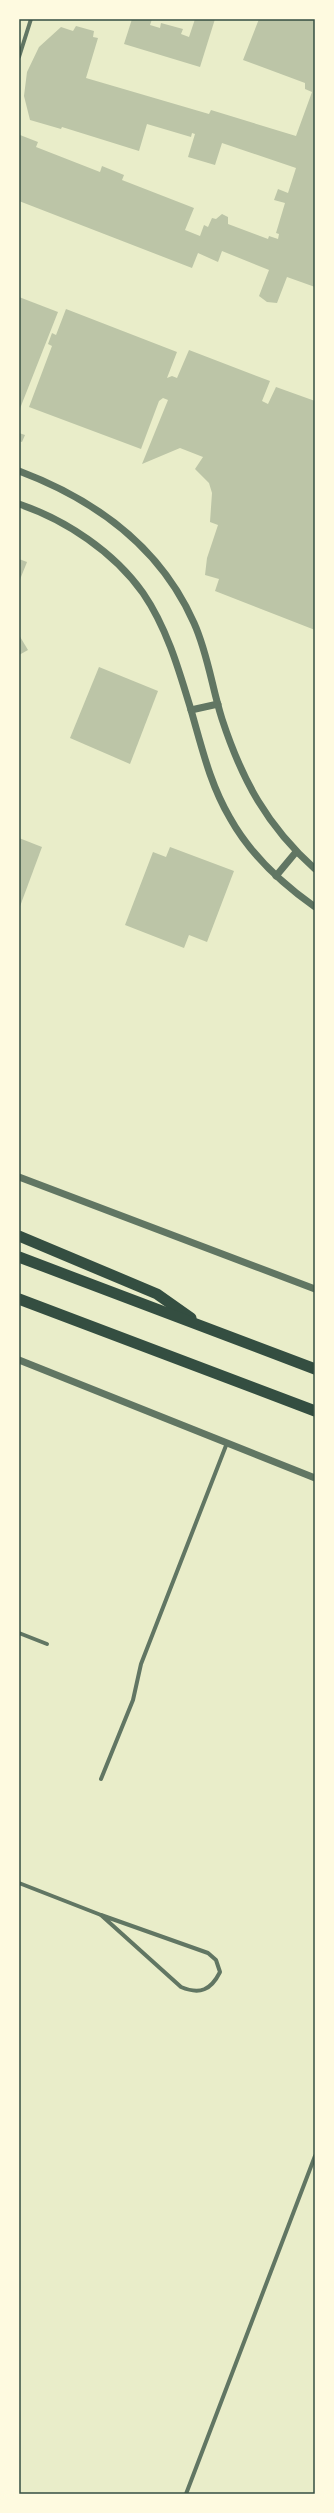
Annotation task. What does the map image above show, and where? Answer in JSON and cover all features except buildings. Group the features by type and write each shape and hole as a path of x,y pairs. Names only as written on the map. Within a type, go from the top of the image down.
{"highway":[{"path":"19,1236 157,1294 205,1328"},
{"path":"19,1257 315,1369"},
{"path":"19,1298 315,1411"}],"street":[{"path":"19,57 31,19"},
{"path":"19,471 90,504 120,525 140,545 170,580 186,606 195,625 218,704 250,789 268,819 296,852 315,869"},
{"path":"19,504 66,525 88,540 117,565 143,593 167,640 191,710 204,762 229,817 249,846 276,876 315,907"},
{"path":"191,710 218,704"},
{"path":"276,876 296,852"},
{"path":"19,1177 315,1289"},
{"path":"19,1360 228,1442 315,1478"},
{"path":"101,1779 133,1700 141,1664 228,1442"},
{"path":"19,1633 47,1644"},
{"path":"19,1883 101,1915 208,1953 216,1960 220,1972 215,1982 205,1990 192,1992 181,1987 101,1915"},
{"path":"186,2494 315,2156"}]}
